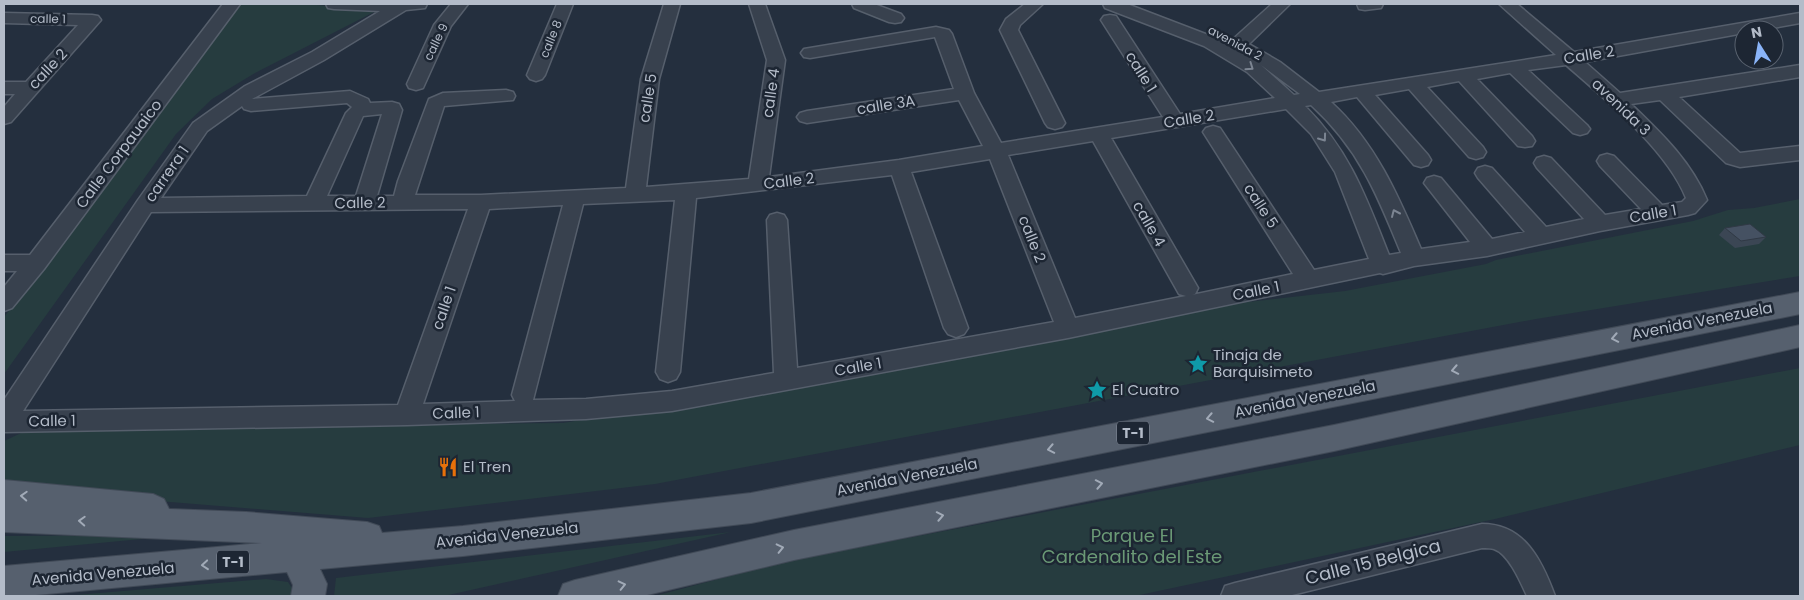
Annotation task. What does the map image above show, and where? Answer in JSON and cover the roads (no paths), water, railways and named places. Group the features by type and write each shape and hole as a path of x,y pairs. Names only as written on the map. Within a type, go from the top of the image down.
{"main road":[{"name":"Avenida Venezuela","path":"4,582 290,543 463,541 751,508 1800,303"},
{"path":"575,596 794,545 1324,440 1800,336"},
{"path":"4,494 136,506 246,527 290,543 310,584 308,596"},
{"path":"4,517 246,527"}],"street":[{"name":"Calle Corpauaico","path":"4,302 36,263 232,4"},
{"path":"334,4 407,4"},
{"name":"carrera 1","path":"4,421 145,205 200,127 252,90 318,56 407,4"},
{"name":"calle 9","path":"416,84 443,25 460,4"},
{"name":"calle 8","path":"536,75 565,4"},
{"name":"calle 5","path":"635,195 650,79 672,4"},
{"name":"calle 4","path":"757,4 776,60 758,186"},
{"path":"860,4 895,18"},
{"path":"1035,4 1012,23 1009,30 1055,123"},
{"name":"avenida 2","path":"1147,4 1221,34 1267,61 1315,98 1349,133 1364,154 1389,201 1414,258"},
{"path":"1238,44 1282,4"},
{"name":"avenida 3","path":"1507,4 1615,100 1677,162 1696,191 1697,200"},
{"path":"1110,12 1149,17 1210,42 1253,68 1290,102 1318,130 1345,172 1383,266"},
{"name":"calle 1","path":"1110,12 1175,122"},
{"name":"calle 1","path":"4,18 92,20"},
{"name":"Calle 2","path":"145,205 481,202 635,195 758,186 899,167 1361,90 1569,58 1800,18"},
{"name":"calle 2","path":"4,118 92,20"},
{"name":"calle 2","path":"810,53 941,33 965,93 995,150 1068,329"},
{"path":"1514,67 1580,129"},
{"path":"1615,100 1664,94 1800,71"},
{"path":"1463,75 1525,141"},
{"path":"1413,83 1476,152"},
{"path":"4,88 31,88"},
{"path":"1361,90 1421,160"},
{"name":"calle 3A","path":"807,117 965,93"},
{"path":"1664,94 1733,158 1740,160 1800,153"},
{"path":"403,202 408,182 436,103 443,99 506,96"},
{"path":"251,105 350,97 361,103 361,109"},
{"path":"314,204 355,113 361,109 392,108 393,110 364,203"},
{"name":"calle 5","path":"1213,132 1309,281"},
{"name":"calle 4","path":"1099,133 1105,148 1187,288"},
{"path":"1607,161 1657,213"},
{"path":"1544,164 1600,223"},
{"path":"899,167 956,328"},
{"path":"1485,173 1542,236"},
{"path":"1434,183 1487,248"},
{"path":"668,372 686,192"},
{"path":"524,395 575,197"},
{"name":"Calle 1","path":"4,421 407,415 586,409 672,401 1068,329 1383,266 1414,258 1487,248 1600,223 1688,208 1697,200"},
{"name":"calle 1","path":"407,415 481,202"},
{"path":"776,220 786,381"},
{"path":"4,263 36,263"},
{"name":"Calle 15 Belgica","path":"1235,596 1482,536 1497,537 1509,544 1525,565 1541,596"}],"place":[{"name":"Tinaja de Barquisimeto","path":"1198,364"},
{"name":"El Cuatro","path":"1097,390"},
{"name":"El Tren","path":"448,467"}],"park label":[{"name":"Parque El Cardenalito del Este","path":"1132,546"}]}
